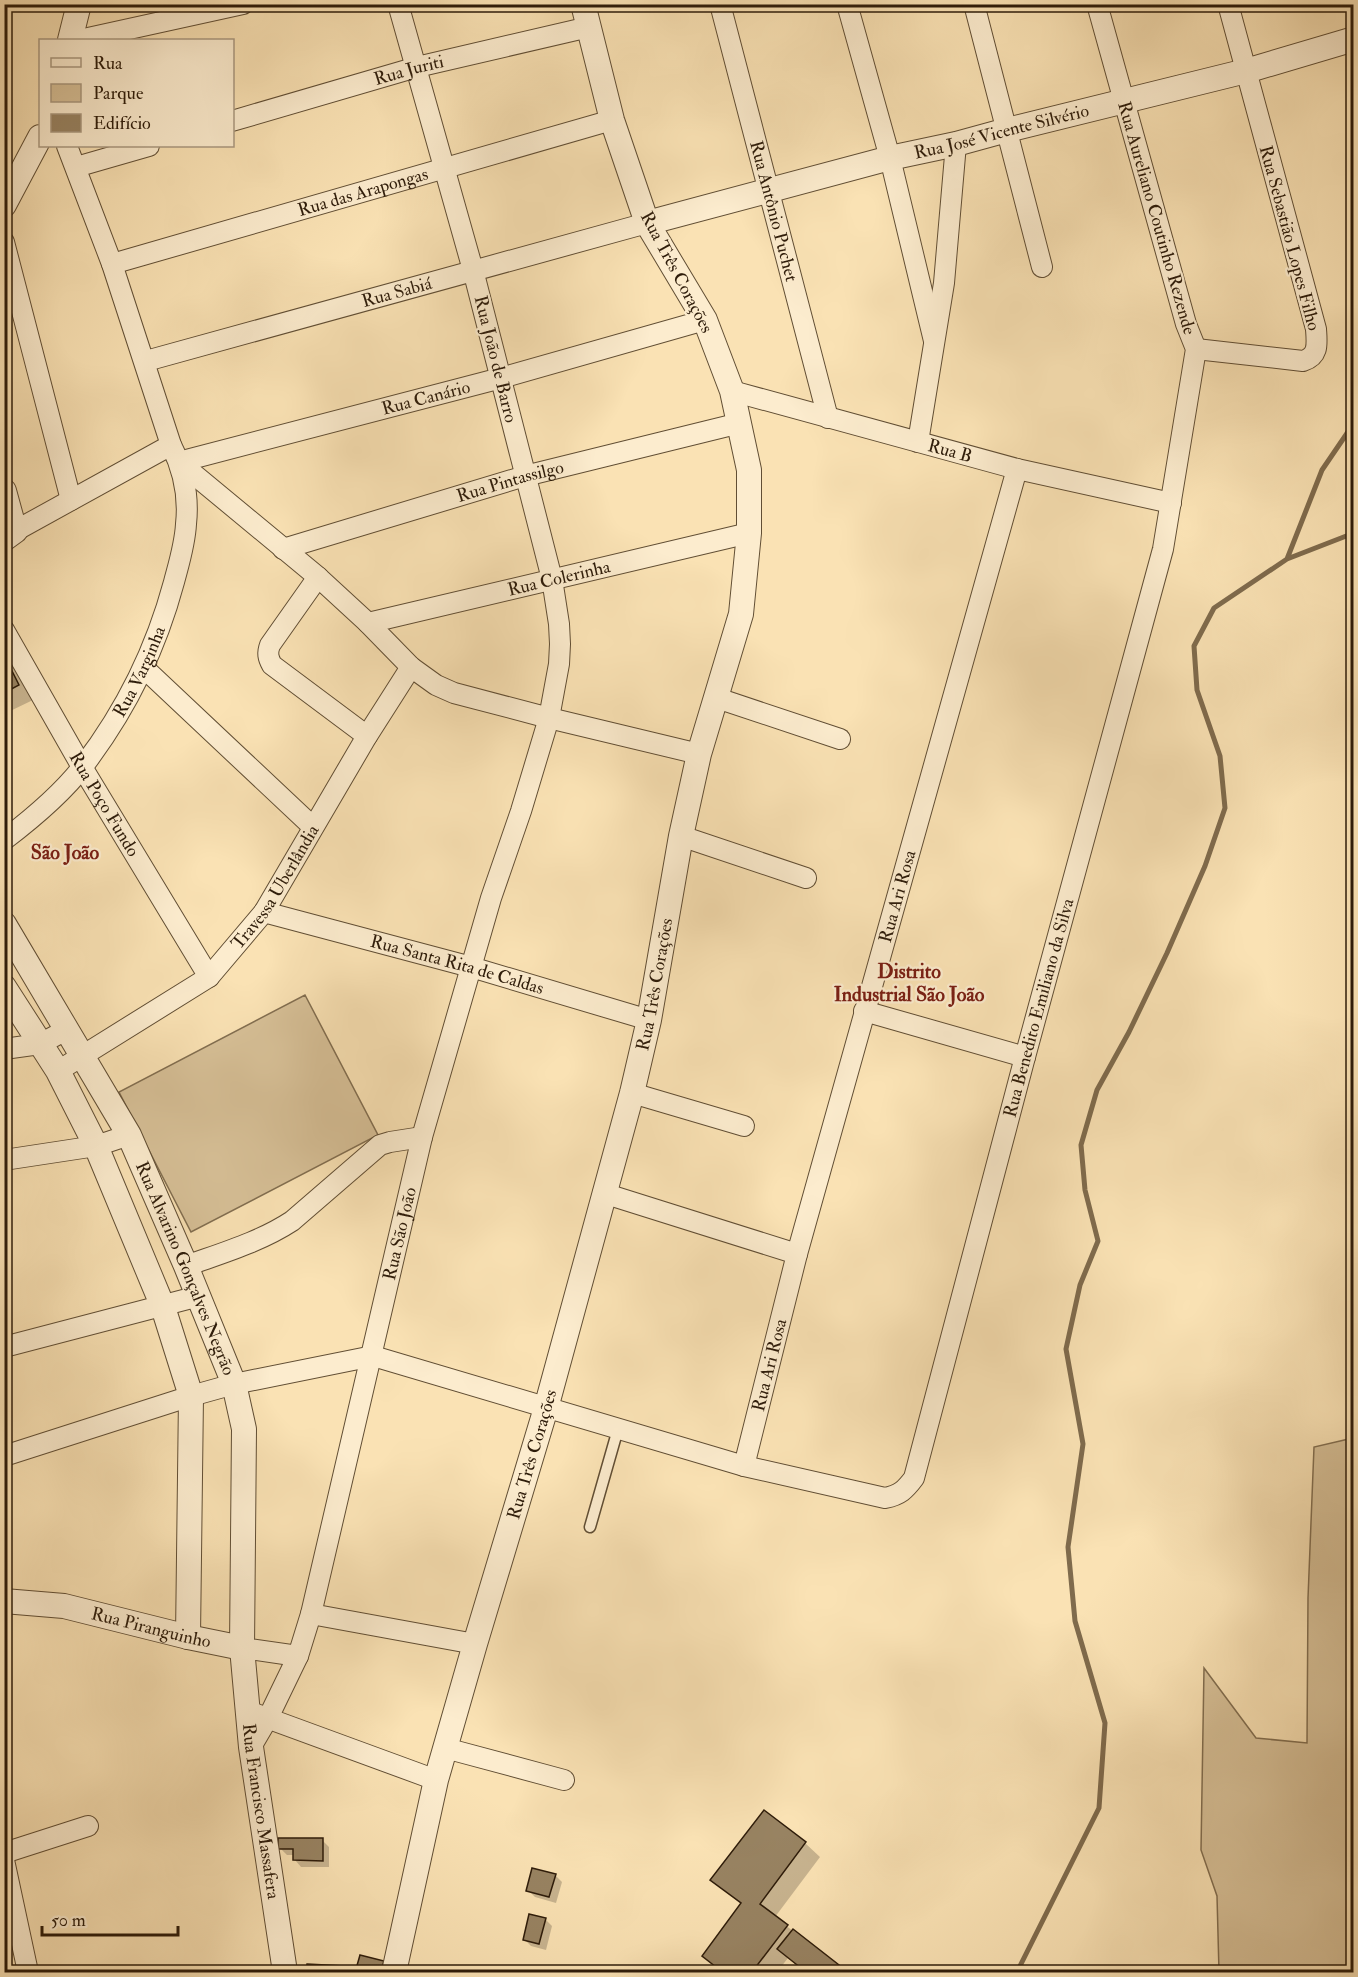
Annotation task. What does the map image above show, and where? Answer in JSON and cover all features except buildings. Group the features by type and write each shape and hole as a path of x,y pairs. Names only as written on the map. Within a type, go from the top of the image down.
{"street":[{"path":"70,39 79,4"},
{"path":"84,39 243,4"},
{"name":"Rua João de Barro","path":"399,4 473,270 552,579 560,644 559,664 549,718"},
{"name":"Rua Antônio Puchet","path":"720,4 828,418"},
{"path":"847,4 890,158 934,341"},
{"path":"974,4 1042,267"},
{"name":"Rua Aureliano Coutinho Rezende","path":"1097,4 1186,324 1196,349 1171,503"},
{"name":"Rua Sebastião Lopes Filho","path":"1196,349 1303,362 1315,353 1316,329 1228,4"},
{"name":"Rua Juriti","path":"234,120 586,16"},
{"name":"Rua Três Corações","path":"394,1972 436,1780 546,1408 632,1093 649,1020 681,836 699,754 741,614 749,533 749,470 732,390 705,320 647,223 612,120 586,16"},
{"name":"Rua José Vicente Silvério","path":"647,223 890,158 956,144 1246,71 1353,39"},
{"name":"Rua das Arapongas","path":"112,264 612,120"},
{"path":"4,205 39,139"},
{"path":"918,442 944,283 956,144"},
{"name":"Rua Varginha","path":"4,840 35,817 82,767 111,728 144,668 164,620 183,552 187,523 186,498 175,453 146,361 67,147"},
{"path":"76,167 146,147"},
{"name":"Rua Sabiá","path":"146,361 647,223"},
{"path":"4,242 71,500"},
{"name":"Rua Canário","path":"10,535 71,500 175,453 501,378 705,320"},
{"name":"Rua B","path":"732,390 1017,469 1171,503"},
{"name":"Rua Pintassilgo","path":"283,549 525,476 740,423"},
{"path":"175,453 368,623 411,667 436,685 454,693 549,718 699,754"},
{"name":"Rua Ari Rosa","path":"744,1466 797,1254 1017,469"},
{"path":"4,491 10,535"},
{"name":"Rua Benedito Emiliano da Silva","path":"744,1466 885,1498 898,1496 914,1478 1162,549 1171,503"},
{"name":"Rua Colerinha","path":"368,623 749,533"},
{"path":"318,578 270,645 267,652 268,658 272,665 367,736"},
{"name":"Rua Poço Fundo","path":"4,630 82,767 209,977"},
{"name":"Travessa Uberlândia","path":"58,1071 209,977 264,912 367,736 411,667"},
{"path":"144,668 313,827"},
{"path":"717,698 840,740"},
{"name":"Rua São João","path":"258,1714 298,1656 311,1614 373,1356 422,1137 471,968 549,718"},
{"path":"681,836 806,878"},
{"name":"Rua Santa Rita de Caldas","path":"264,912 471,968 649,1020"},
{"name":"Rua Alvarino Gonçalves Negrão","path":"4,924 129,1135 199,1296 234,1384 244,1429 242,1648"},
{"name":"Rua Alvarino Gonçalves Negrão","path":"4,987 58,1071 96,1146 163,1306 191,1396 188,1638"},
{"path":"864,1011 1025,1057"},
{"path":"4,1049 40,1044 66,1030"},
{"path":"632,1093 744,1126"},
{"path":"4,1160 96,1146 129,1135"},
{"path":"186,1266 264,1237 292,1221 380,1145 422,1137"},
{"path":"603,1194 797,1254"},
{"path":"4,1347 199,1296"},
{"path":"4,1456 234,1384 373,1356 744,1466"},
{"name":"Rua Piranguinho","path":"4,1602 64,1606 188,1638 298,1656"},
{"path":"311,1614 475,1644"},
{"name":"Rua Francisco Massafera","path":"242,1648 258,1714 251,1747 285,1972"},
{"path":"258,1714 436,1780"},
{"path":"445,1748 564,1780"},
{"path":"4,1853 88,1826"},
{"path":"4,1860 28,1972"}],"lane":[{"path":"590,1527 618,1429"}],"green space":[{"path":"305,995 378,1135 191,1232 119,1092"},
{"path":"1353,1438 1353,1972 1219,1972 1217,1896 1201,1850 1204,1668 1256,1738 1307,1743 1308,1598 1314,1447"}],"waterway":[{"path":"1017,1972 1099,1808 1105,1723 1075,1621 1068,1547 1083,1444 1066,1349 1080,1285 1098,1241 1085,1190 1081,1145 1097,1090 1129,1032 1167,953 1205,866 1225,808 1220,756 1197,690 1194,646 1214,608 1287,559 1322,470 1354,423"},
{"path":"1287,559 1354,533"}],"district":[{"name":"São João","path":"65,852"},
{"name":"Distrito Industrial São João","path":"909,982"}]}
